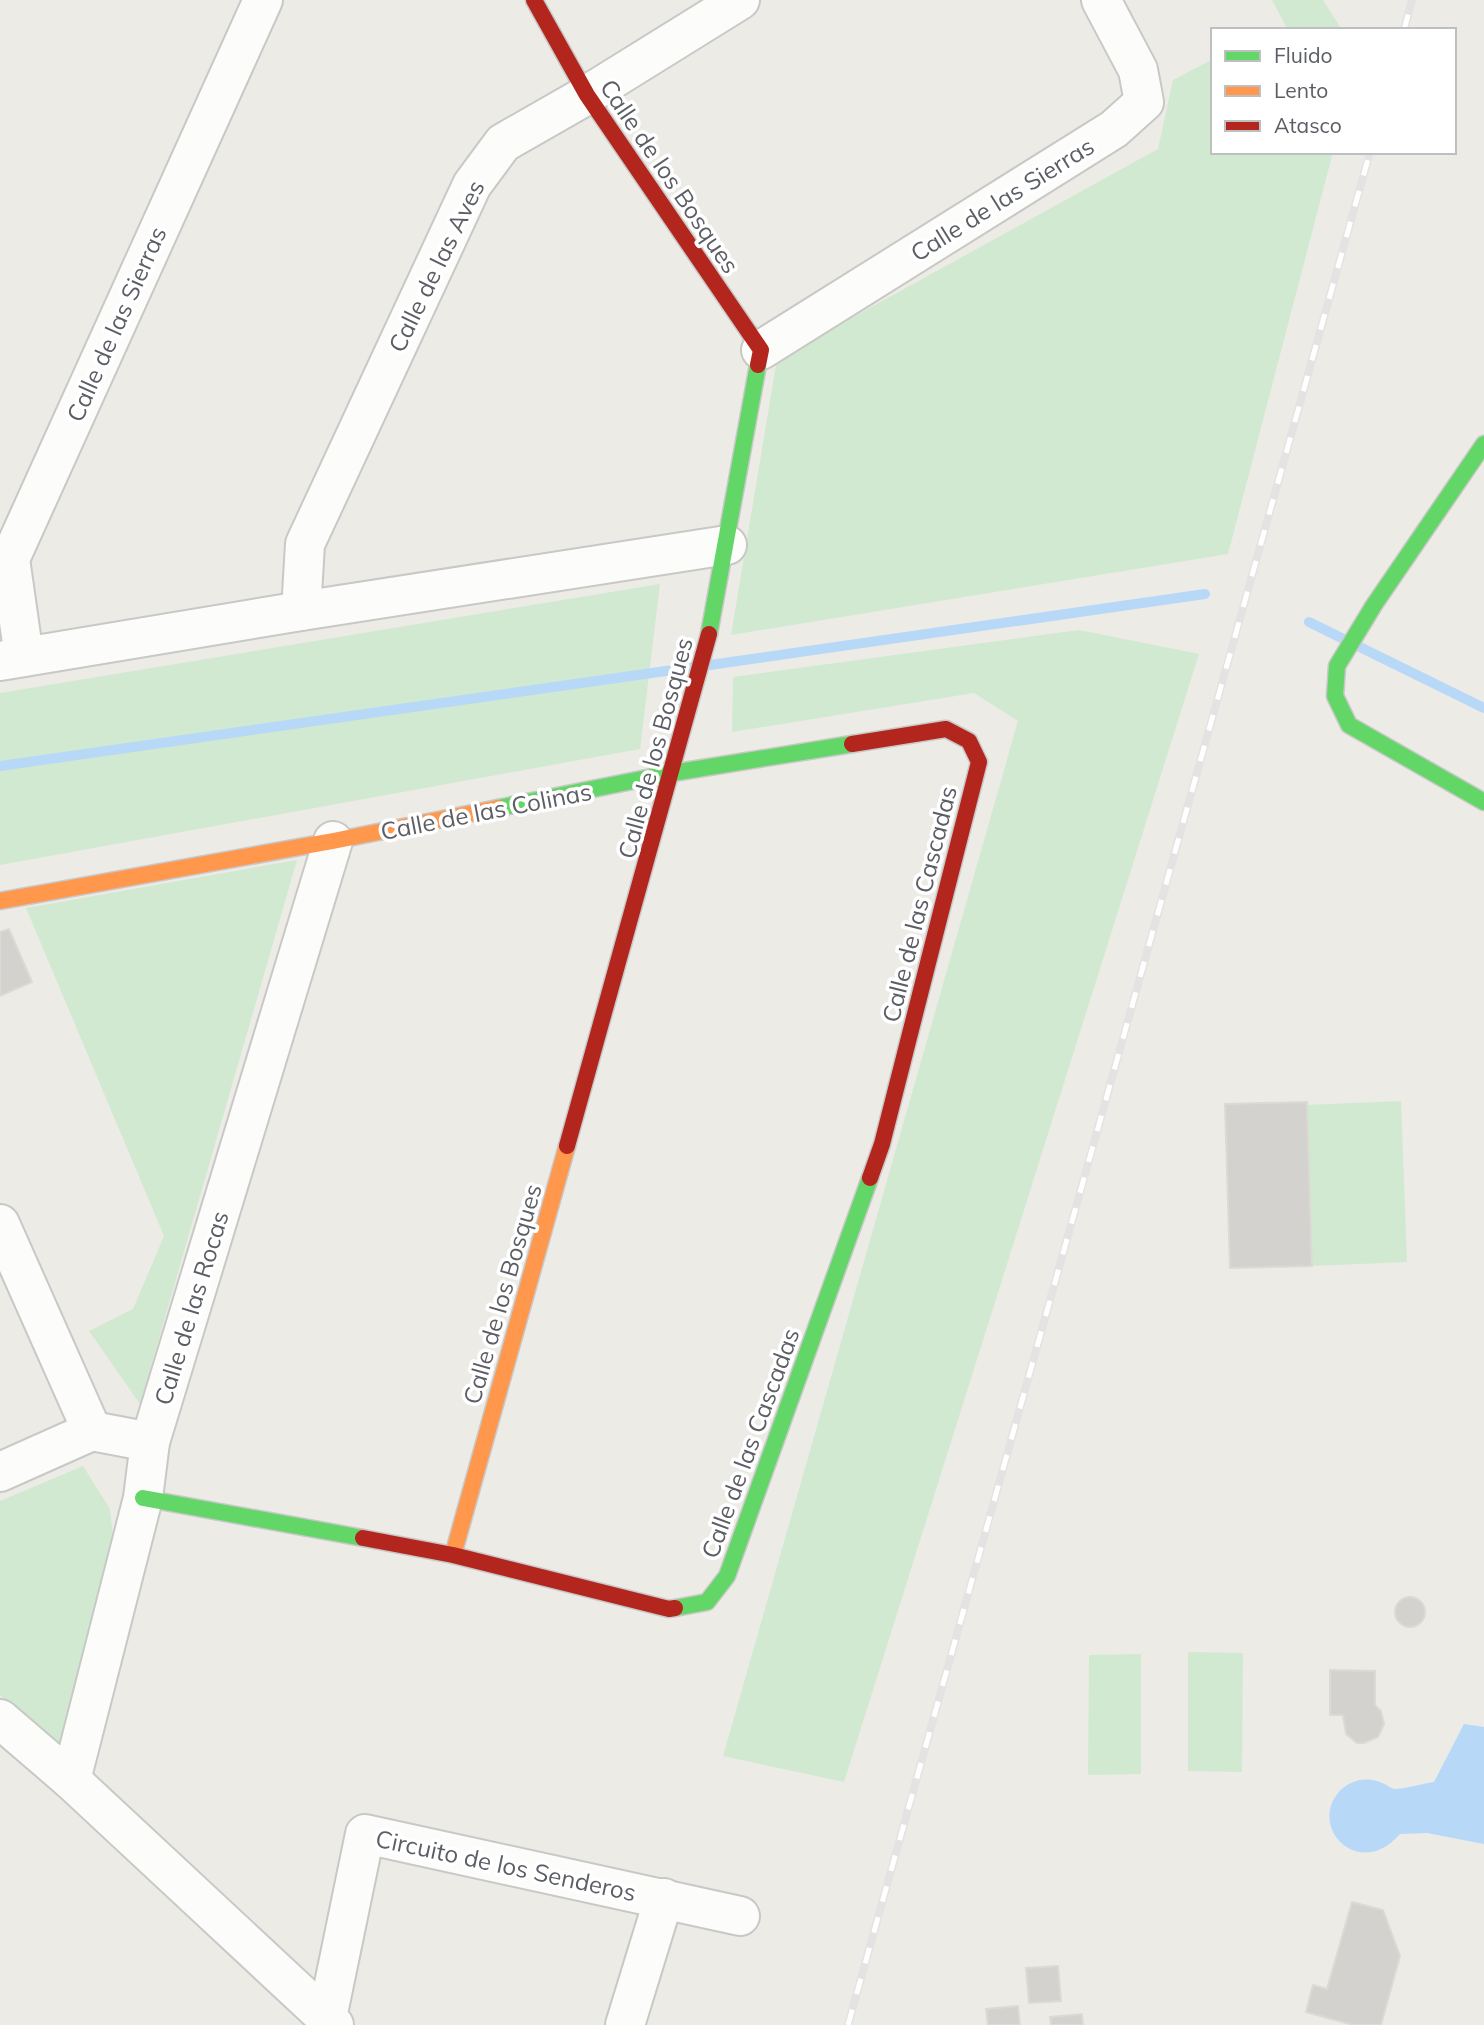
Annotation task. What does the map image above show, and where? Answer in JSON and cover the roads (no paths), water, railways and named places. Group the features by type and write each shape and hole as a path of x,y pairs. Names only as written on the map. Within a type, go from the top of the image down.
{"street":[{"name":"Calle de las Sierras","path":"12,659 10,559 262,0"},
{"name":"Calle de los Bosques","path":"453,1555 692,704 713,621 761,350 587,95 534,0"},
{"name":"Calle de las Aves","path":"301,611 305,544 472,185 503,143 587,95 740,0"},
{"name":"Calle de las Sierras","path":"761,350 1114,128 1144,102 1138,70 1101,0"},
{"path":"1484,444 1374,605 1337,666 1335,696 1349,726 1484,802"},
{"path":"12,659 727,545"},
{"name":"Calle de las Colinas","path":"0,901 333,841 672,773 946,729 969,741"},
{"name":"Calle de las Cascadas","path":"143,1498 453,1555 669,1609 707,1602 727,1576 882,1143 979,762 969,741"},
{"name":"Calle de las Rocas","path":"71,1780 143,1498 150,1442 333,841"},
{"path":"0,1224 92,1431"},
{"path":"0,1472 92,1431 150,1442"},
{"name":"Circuito de los Senderos","path":"0,1719 71,1780 331,2022"},
{"name":"Circuito de los Senderos","path":"331,2022 365,1834 740,1916"},
{"name":"Circuito de los Senderos","path":"625,2025 664,1898"}],"water":[{"path":"1464,1724 1484,1727 1484,1844 1427,1833 1400,1834 1384,1847 1369,1852 1355,1851 1343,1844 1334,1834 1330,1821 1331,1807 1342,1789 1353,1782 1364,1780 1376,1781 1396,1789 1434,1782"}],"waterway":[{"path":"710,665 1205,594"},
{"path":"1309,622 1484,708"},
{"path":"0,766 694,667"}],"railway":[{"path":"1405,28 1412,0"},
{"path":"848,2025 1369,154"}]}
